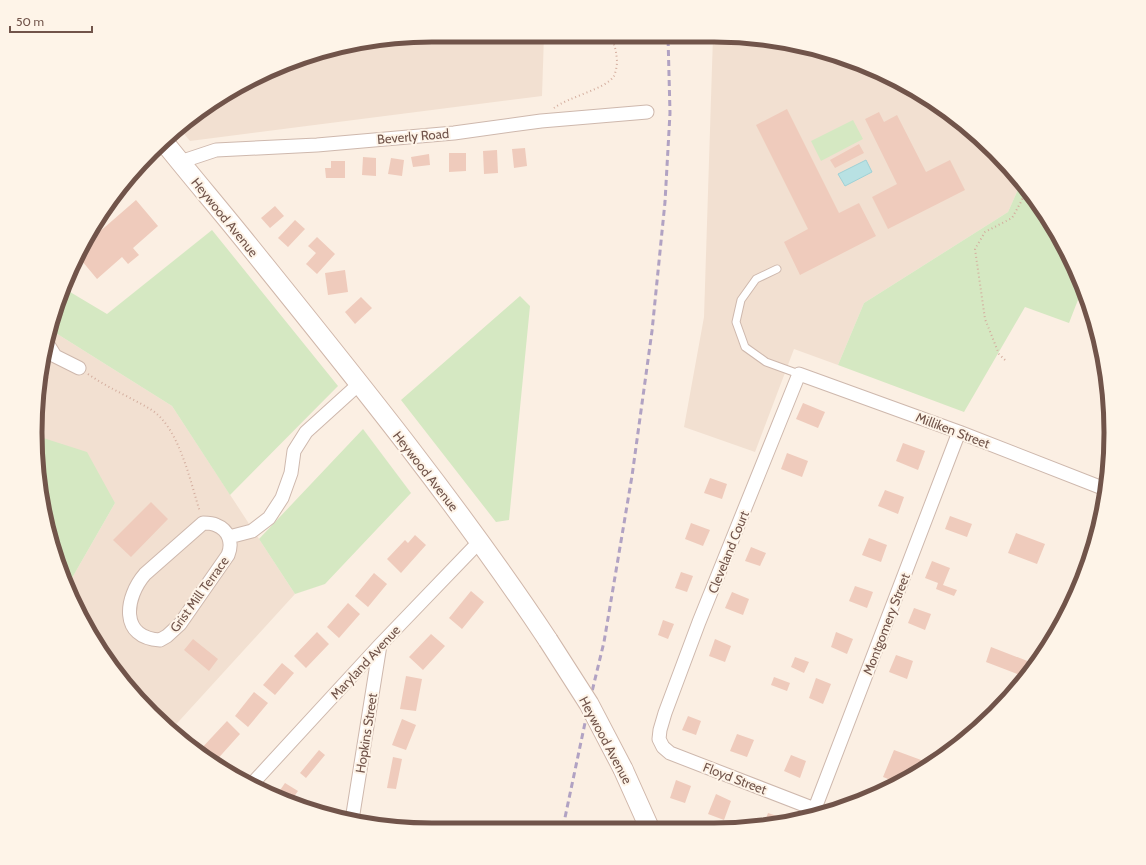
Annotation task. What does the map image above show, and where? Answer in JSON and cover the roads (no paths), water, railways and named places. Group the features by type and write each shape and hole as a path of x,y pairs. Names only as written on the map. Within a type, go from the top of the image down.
{"street":[{"name":"Beverly Road","path":"180,162 216,150 317,145 454,133 540,121 647,112"},
{"name":"Heywood Avenue","path":"167,146 359,384 480,541 548,640 589,704 623,769 647,823"},
{"path":"51,350 55,356 79,368"},
{"name":"Milliken Street","path":"799,374 959,432 1100,487"},
{"name":"Cleveland Court","path":"660,730 700,622 799,374"},
{"name":"Grist Mill Terrace","path":"229,537 252,531 269,518 282,498 291,473 294,451 306,432 359,384"},
{"name":"Montgomery Street","path":"818,809 959,432"},
{"name":"Grist Mill Terrace","path":"203,522 220,527 226,531 229,537 231,544 228,555 180,624 168,636 160,640 145,638 134,628 130,615 132,593 137,582 144,574 203,522"},
{"name":"Maryland Avenue","path":"255,780 380,645 480,541"},
{"name":"Hopkins Street","path":"353,814 380,645"},
{"name":"Floyd Street","path":"660,730 660,744 670,753 813,810"}],"lane":[{"path":"777,269 756,279 741,300 736,322 745,347 766,362 799,374"}],"water":[{"path":"866,160 872,172 845,186 838,174"}],"railway":[{"path":"564,823 589,704 604,642 632,476 652,331 665,202 670,113 668,42"}]}
